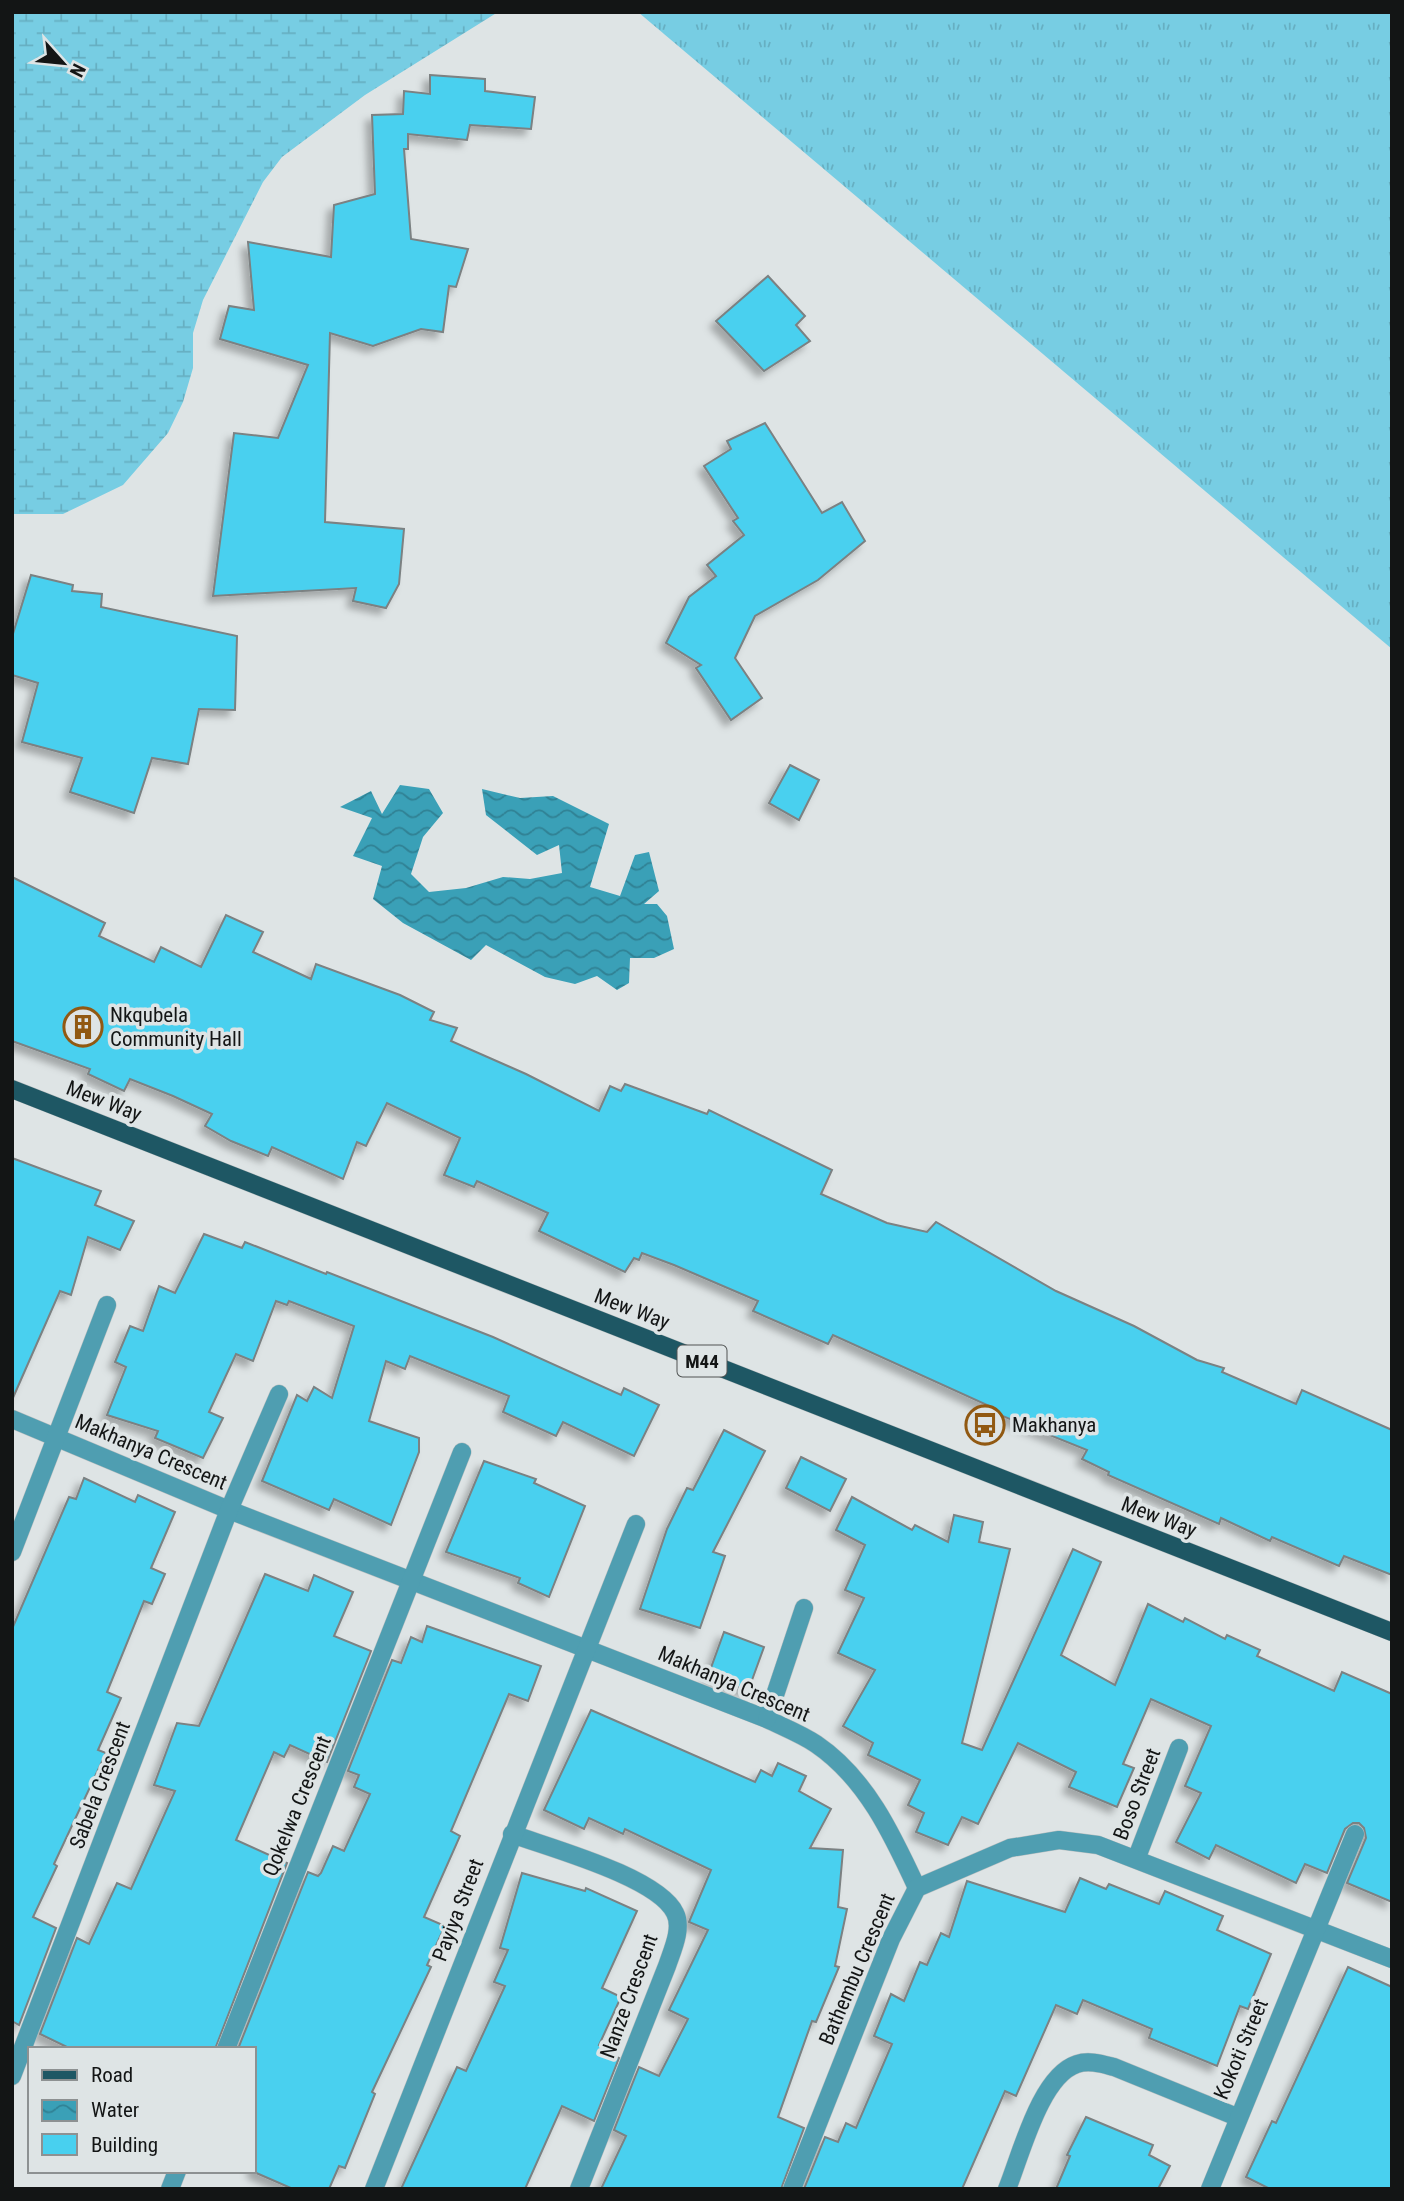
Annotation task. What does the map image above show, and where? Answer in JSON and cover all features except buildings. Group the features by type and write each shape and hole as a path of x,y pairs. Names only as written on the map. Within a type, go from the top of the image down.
{"main road":[{"name":"Mew Way","path":"12,1089 1392,1632"}],"street":[{"name":"Makhanya Crescent","path":"56,1436 107,1305"},
{"name":"Makhanya Crescent","path":"229,1510 279,1394"},
{"name":"Makhanya Crescent","path":"12,1419 229,1510 767,1719 816,1743 855,1778 880,1812 916,1888"},
{"path":"12,1552 56,1436"},
{"path":"411,1580 462,1452"},
{"name":"Sabela Crescent","path":"12,2076 229,1510"},
{"path":"587,1648 636,1524"},
{"name":"Qokelwa Crescent","path":"227,2047 411,1580"},
{"path":"767,1719 804,1608"},
{"name":"Payiya Street","path":"374,2189 587,1648"},
{"name":"Boso Street","path":"1137,1857 1179,1748"},
{"name":"Nanze Crescent","path":"512,1834 637,1881 660,1893 677,1915 677,1935 667,1966 579,2189"},
{"path":"1316,1928 1355,1834"},
{"name":"Bathembu Crescent","path":"792,2189 891,1939 916,1888 1010,1848 1059,1840 1098,1844 1137,1857 1392,1959"},
{"name":"Kokoti Street","path":"1209,2189 1316,1928"},
{"path":"1007,2189 1044,2096 1058,2076 1076,2064 1093,2062 1114,2067 1237,2117"}],"green space":[{"path":"12,12 498,12 365,95 282,157 263,182 203,300 193,333 193,368 183,402 168,433 123,485 63,514 12,514"},
{"path":"638,12 1392,12 1392,649"}],"water":[{"path":"400,785 429,789 443,813 423,837 411,874 429,892 466,888 503,877 530,879 562,873 559,845 537,855 486,815 482,789 520,798 553,796 609,824 590,887 620,896 635,855 649,852 659,891 644,904 657,904 667,916 674,949 654,958 630,958 629,983 617,990 597,976 575,984 545,977 486,945 471,960 403,923 373,899 382,866 353,856 372,818 340,807 371,791 382,814"}],"place":[{"name":"Nkqubela Community Hall","path":"83,1027"},
{"name":"Makhanya","path":"985,1425"}]}
